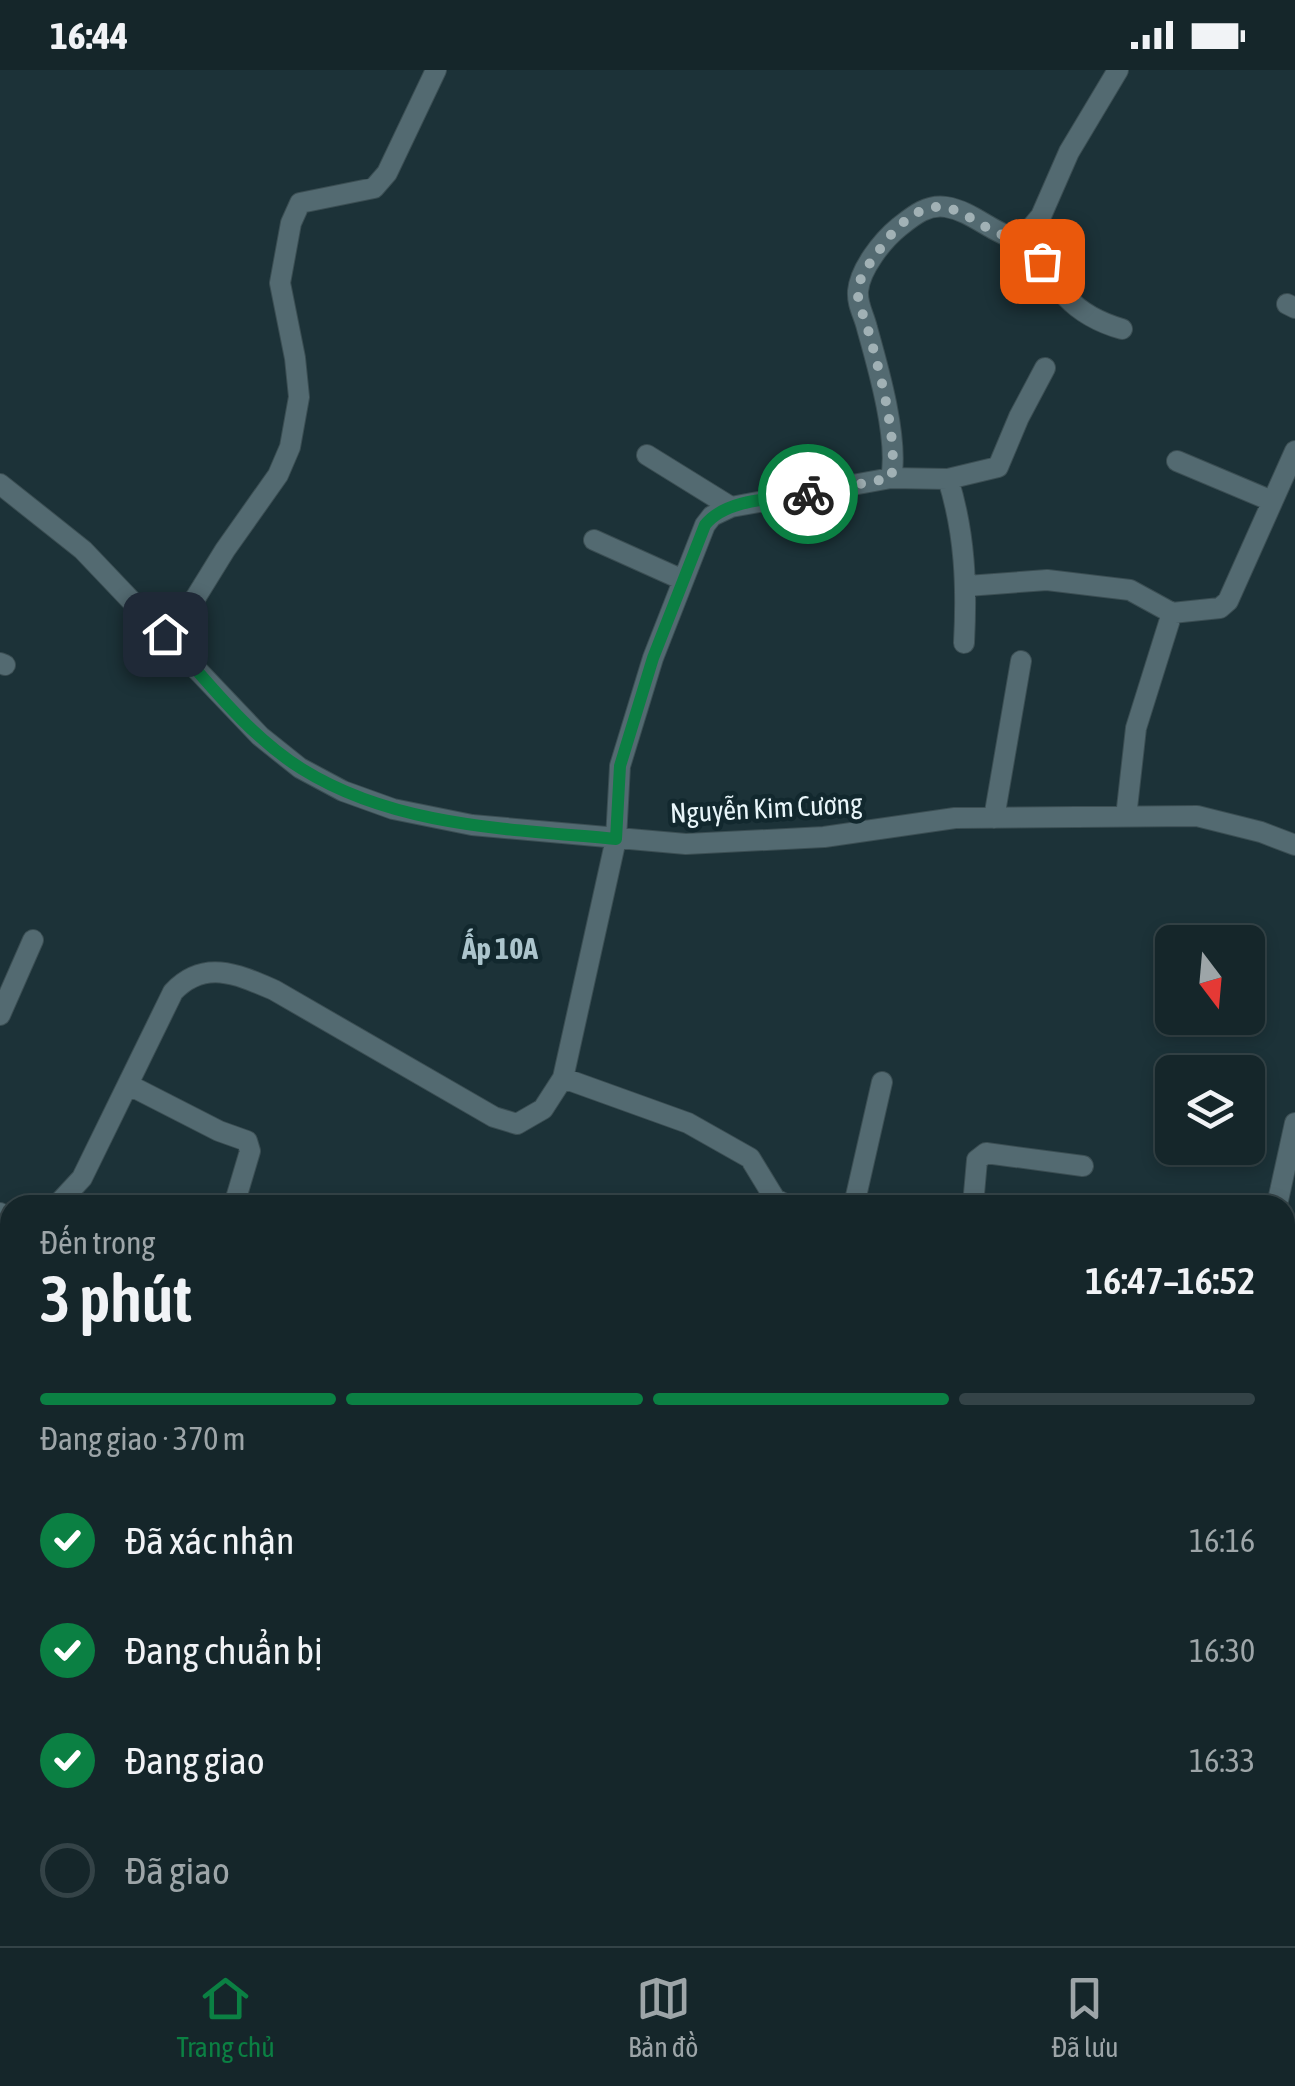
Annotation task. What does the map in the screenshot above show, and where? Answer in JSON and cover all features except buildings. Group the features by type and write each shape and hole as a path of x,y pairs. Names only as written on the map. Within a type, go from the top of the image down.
{"street":[{"path":"180,651 183,618 278,475 290,447 299,397 296,358 280,283 291,223 300,204 374,188 388,174 436,70"},
{"path":"891,478 893,445 858,304 858,286 864,272 890,234 928,208 946,207 968,214 1016,239 1026,234 1041,216 1069,152 1118,70"},
{"path":"1026,234 1056,288 1072,306 1100,323 1122,329"},
{"path":"66,1195 82,1178 173,992 187,977 207,972 238,975 274,990 494,1117 517,1124 543,1109 564,1078 616,839 620,766 653,658 705,525 712,516 730,507 891,478 948,479 998,467 1019,416 1046,368"},
{"path":"968,586 1048,580 1130,590 1172,613 1225,606 1295,451"},
{"path":"647,455 730,507"},
{"path":"1177,461 1272,501"},
{"path":"948,479 959,517 968,586 964,643"},
{"name":"Nguyễn Kim Cương","path":"0,484 83,550 260,736 300,768 342,791 394,809 472,825 616,839 734,843 824,836 955,818 1196,816 1295,845"},
{"path":"594,540 683,580"},
{"path":"1126,817 1136,728 1172,613"},
{"path":"994,818 1022,661"},
{"path":"0,1015 34,940"},
{"path":"564,1078 688,1122 750,1158 772,1195"},
{"path":"856,1195 882,1082"},
{"path":"129,1085 247,1141 250,1151 237,1195"},
{"path":"1279,1195 1295,1124"},
{"path":"973,1195 977,1160 986,1152 1083,1166"}],"way so far":[{"path":"808,494 891,478 893,445 858,304 858,286 864,272 890,234 928,208 946,207 968,214 1004,235 1016,239 1026,234 1042,261"}],"district":[{"name":"Ấp 10A","path":"500,948"}],"route":[{"path":"165,634 260,736 300,768 342,791 394,809 472,825 616,839 620,766 653,658 705,525 712,516 730,507 808,494"}]}
